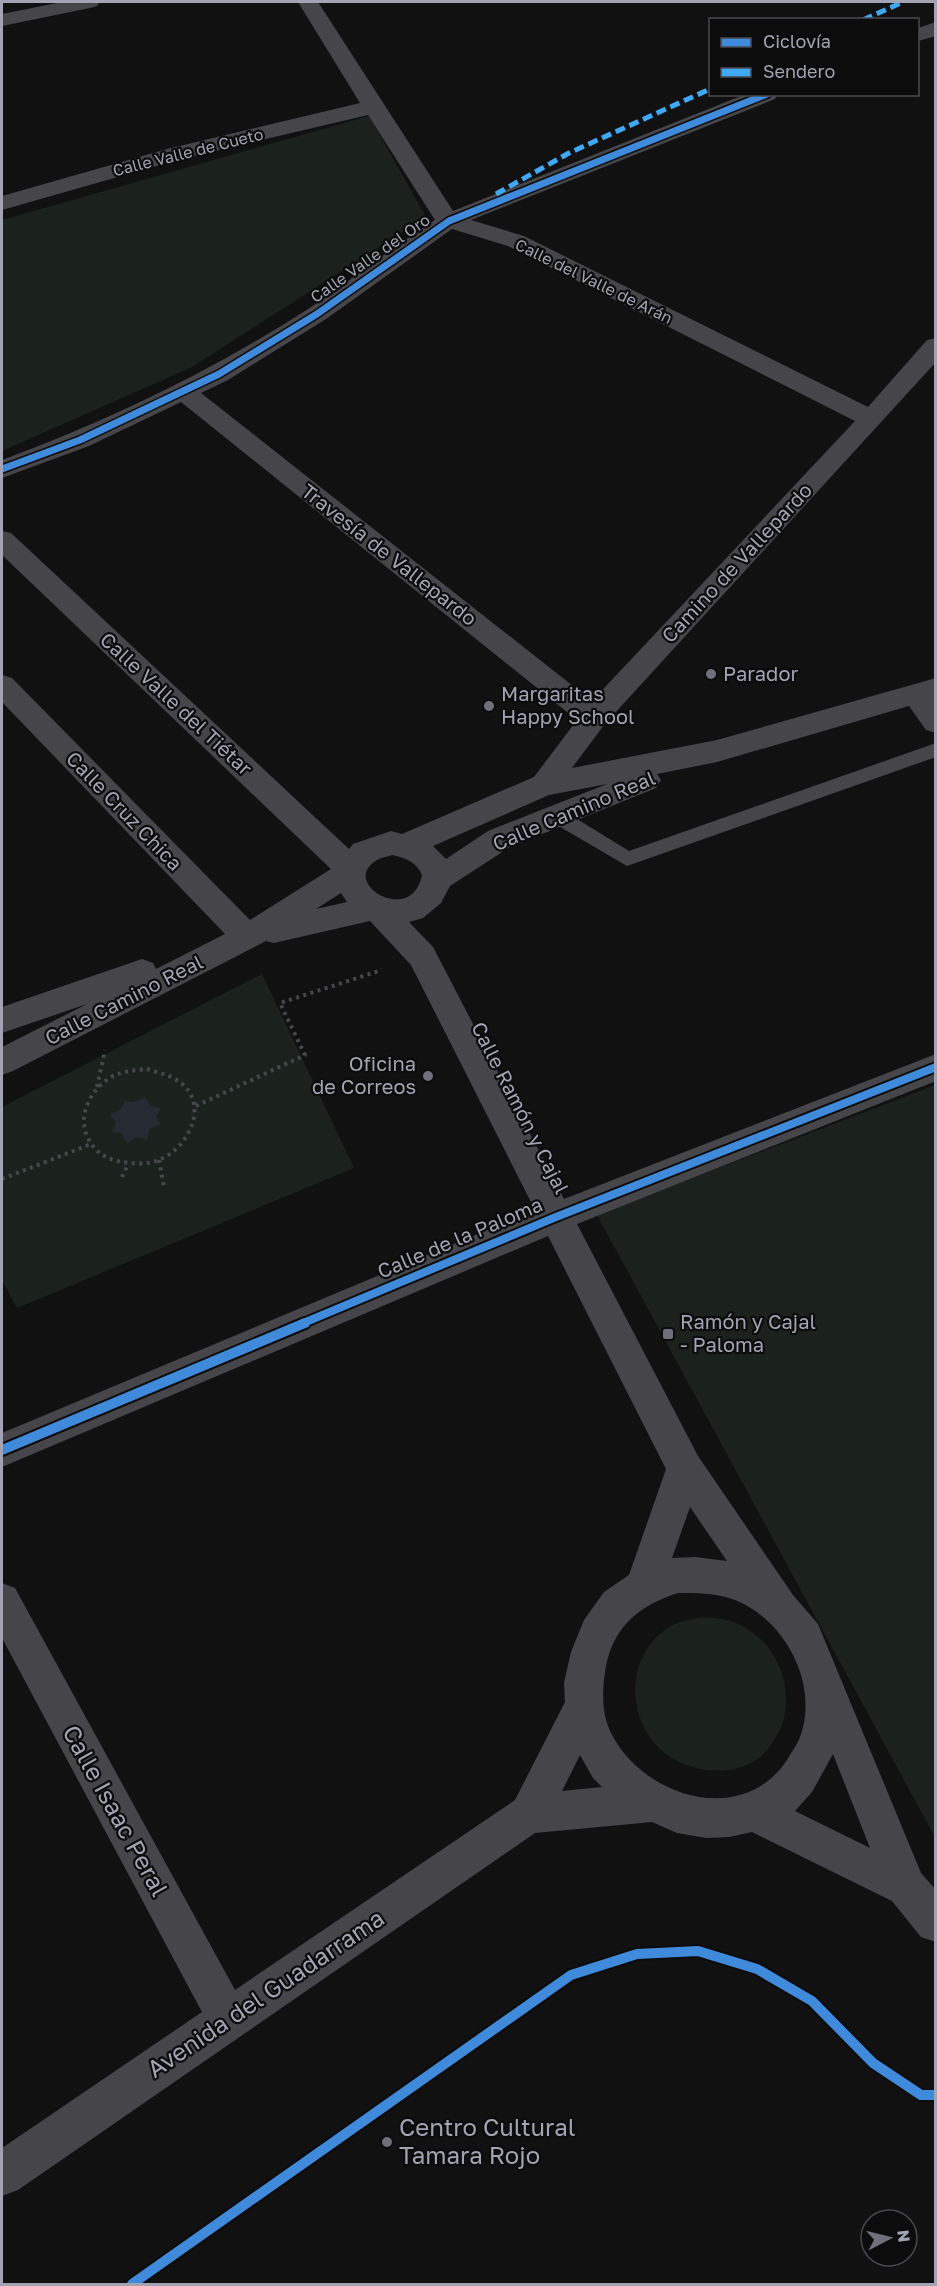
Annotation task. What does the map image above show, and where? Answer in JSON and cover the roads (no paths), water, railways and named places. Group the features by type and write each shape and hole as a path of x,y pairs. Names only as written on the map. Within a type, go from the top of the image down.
{"street":[{"path":"2,20 90,2"},
{"path":"308,2 376,106 440,211 449,221"},
{"path":"919,35 936,28"},
{"name":"Calle Valle del Oro","path":"2,469 80,440 219,374 317,314 449,221 762,96"},
{"name":"Calle Valle de Cueto","path":"2,203 175,154 376,106"},
{"name":"Calle del Valle de Arán","path":"449,221 516,241 871,419"},
{"name":"Camino de Vallepardo","path":"544,785 594,718 936,346"},
{"name":"Travesía de Vallepardo","path":"184,392 594,718"},
{"name":"Calle Valle del Tiétar","path":"2,540 351,871"},
{"name":"Calle Cruz Chica","path":"2,685 247,937"},
{"path":"926,691 936,723"},
{"name":"Calle Camino Real","path":"405,845 544,785 717,751 926,691"},
{"name":"Calle Camino Real","path":"436,880 499,839 717,751"},
{"path":"391,843 405,845 425,854 436,870 434,890 417,906 399,911 376,909 354,893 350,883 351,871 357,859 378,846 391,843"},
{"name":"Calle Camino Real","path":"2,1062 247,937 351,871"},
{"name":"Calle Ramón y Cajal","path":"417,906 422,956"},
{"name":"Calle Camino Real","path":"247,937 376,909"},
{"name":"Calle Ramón y Cajal","path":"376,909 422,956 685,1468 778,1604"},
{"path":"2,1020 247,937"},
{"name":"Calle de la Paloma","path":"2,1450 556,1216 936,1067"},
{"path":"644,1586 685,1468"},
{"path":"822,1675 825,1716 813,1756 790,1790 755,1812 720,1819 684,1816 650,1803 625,1785 605,1762 591,1735 584,1706 584,1669 596,1635 616,1606 644,1586 678,1575 713,1575 746,1585 778,1604 805,1636 822,1675 906,1887 936,1922"},
{"name":"Calle Isaac Peral","path":"2,1601 229,2020"},
{"name":"Avenida del Guadarrama","path":"2,2174 529,1814 584,1706"},
{"name":"Avenida del Guadarrama","path":"529,1814 650,1803"},
{"path":"755,1812 906,1887"}],"lane":[{"path":"557,816 627,859 936,750"}],"place":[{"name":"Parador","path":"711,674"},
{"name":"Margaritas Happy School","path":"489,706"},
{"name":"Oficina de Correos","path":"428,1076"},
{"name":"Ramón y Cajal - Paloma","path":"668,1334"},
{"name":"Centro Cultural Tamara Rojo","path":"387,2142"}]}
